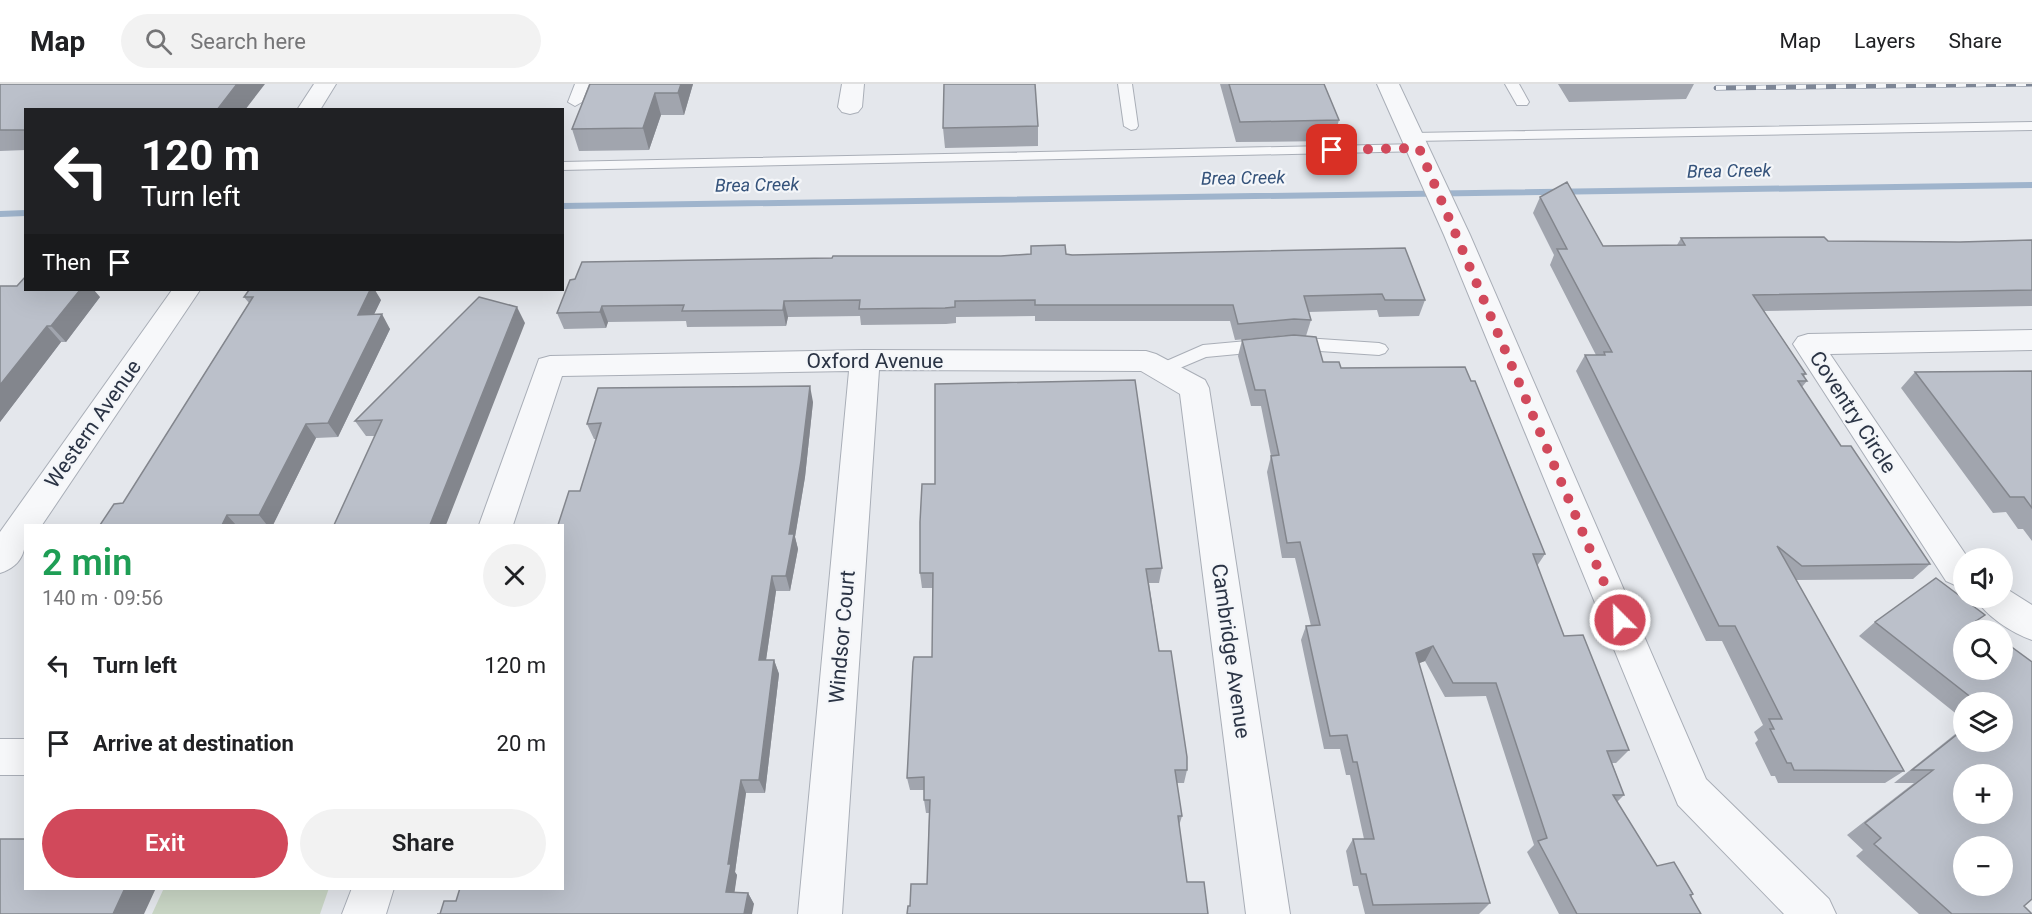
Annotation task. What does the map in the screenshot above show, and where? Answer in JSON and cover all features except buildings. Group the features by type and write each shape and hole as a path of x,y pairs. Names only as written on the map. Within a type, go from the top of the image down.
{"street":[{"path":"309,108 326,84"},
{"path":"850,107 853,84"},
{"path":"1388,84 1457,235 1692,792 1814,914"},
{"name":"Western Avenue","path":"24,524 185,291"},
{"name":"Coventry Circle","path":"1953,563 1808,344 2032,340"},
{"name":"Oxford Avenue","path":"496,524 550,366 865,360 1146,362 1194,388"},
{"name":"Windsor Court","path":"820,914 865,360"},
{"name":"Cambridge Avenue","path":"1194,388 1268,914"},
{"name":"Western Avenue","path":"0,559 24,524"},
{"path":"2008,608 2032,625"},
{"path":"0,757 24,757"},
{"path":"364,914 372,890"}],"lane":[{"path":"575,102 582,84"},
{"path":"1125,84 1131,126"},
{"path":"1512,84 1522,102"},
{"path":"564,166 1417,146 2032,126"},
{"path":"1161,370 1203,351 1290,343 1379,349"}],"green space":[{"path":"163,890 328,890 320,914 152,914"}],"waterway":[{"name":"Brea Creek","path":"564,206 2032,185"},
{"name":"Brea Creek","path":"0,214 24,213"}],"railway":[{"path":"1716,88 2032,84"}],"route":[{"path":"1332,150 1419,148 1620,620"}]}
